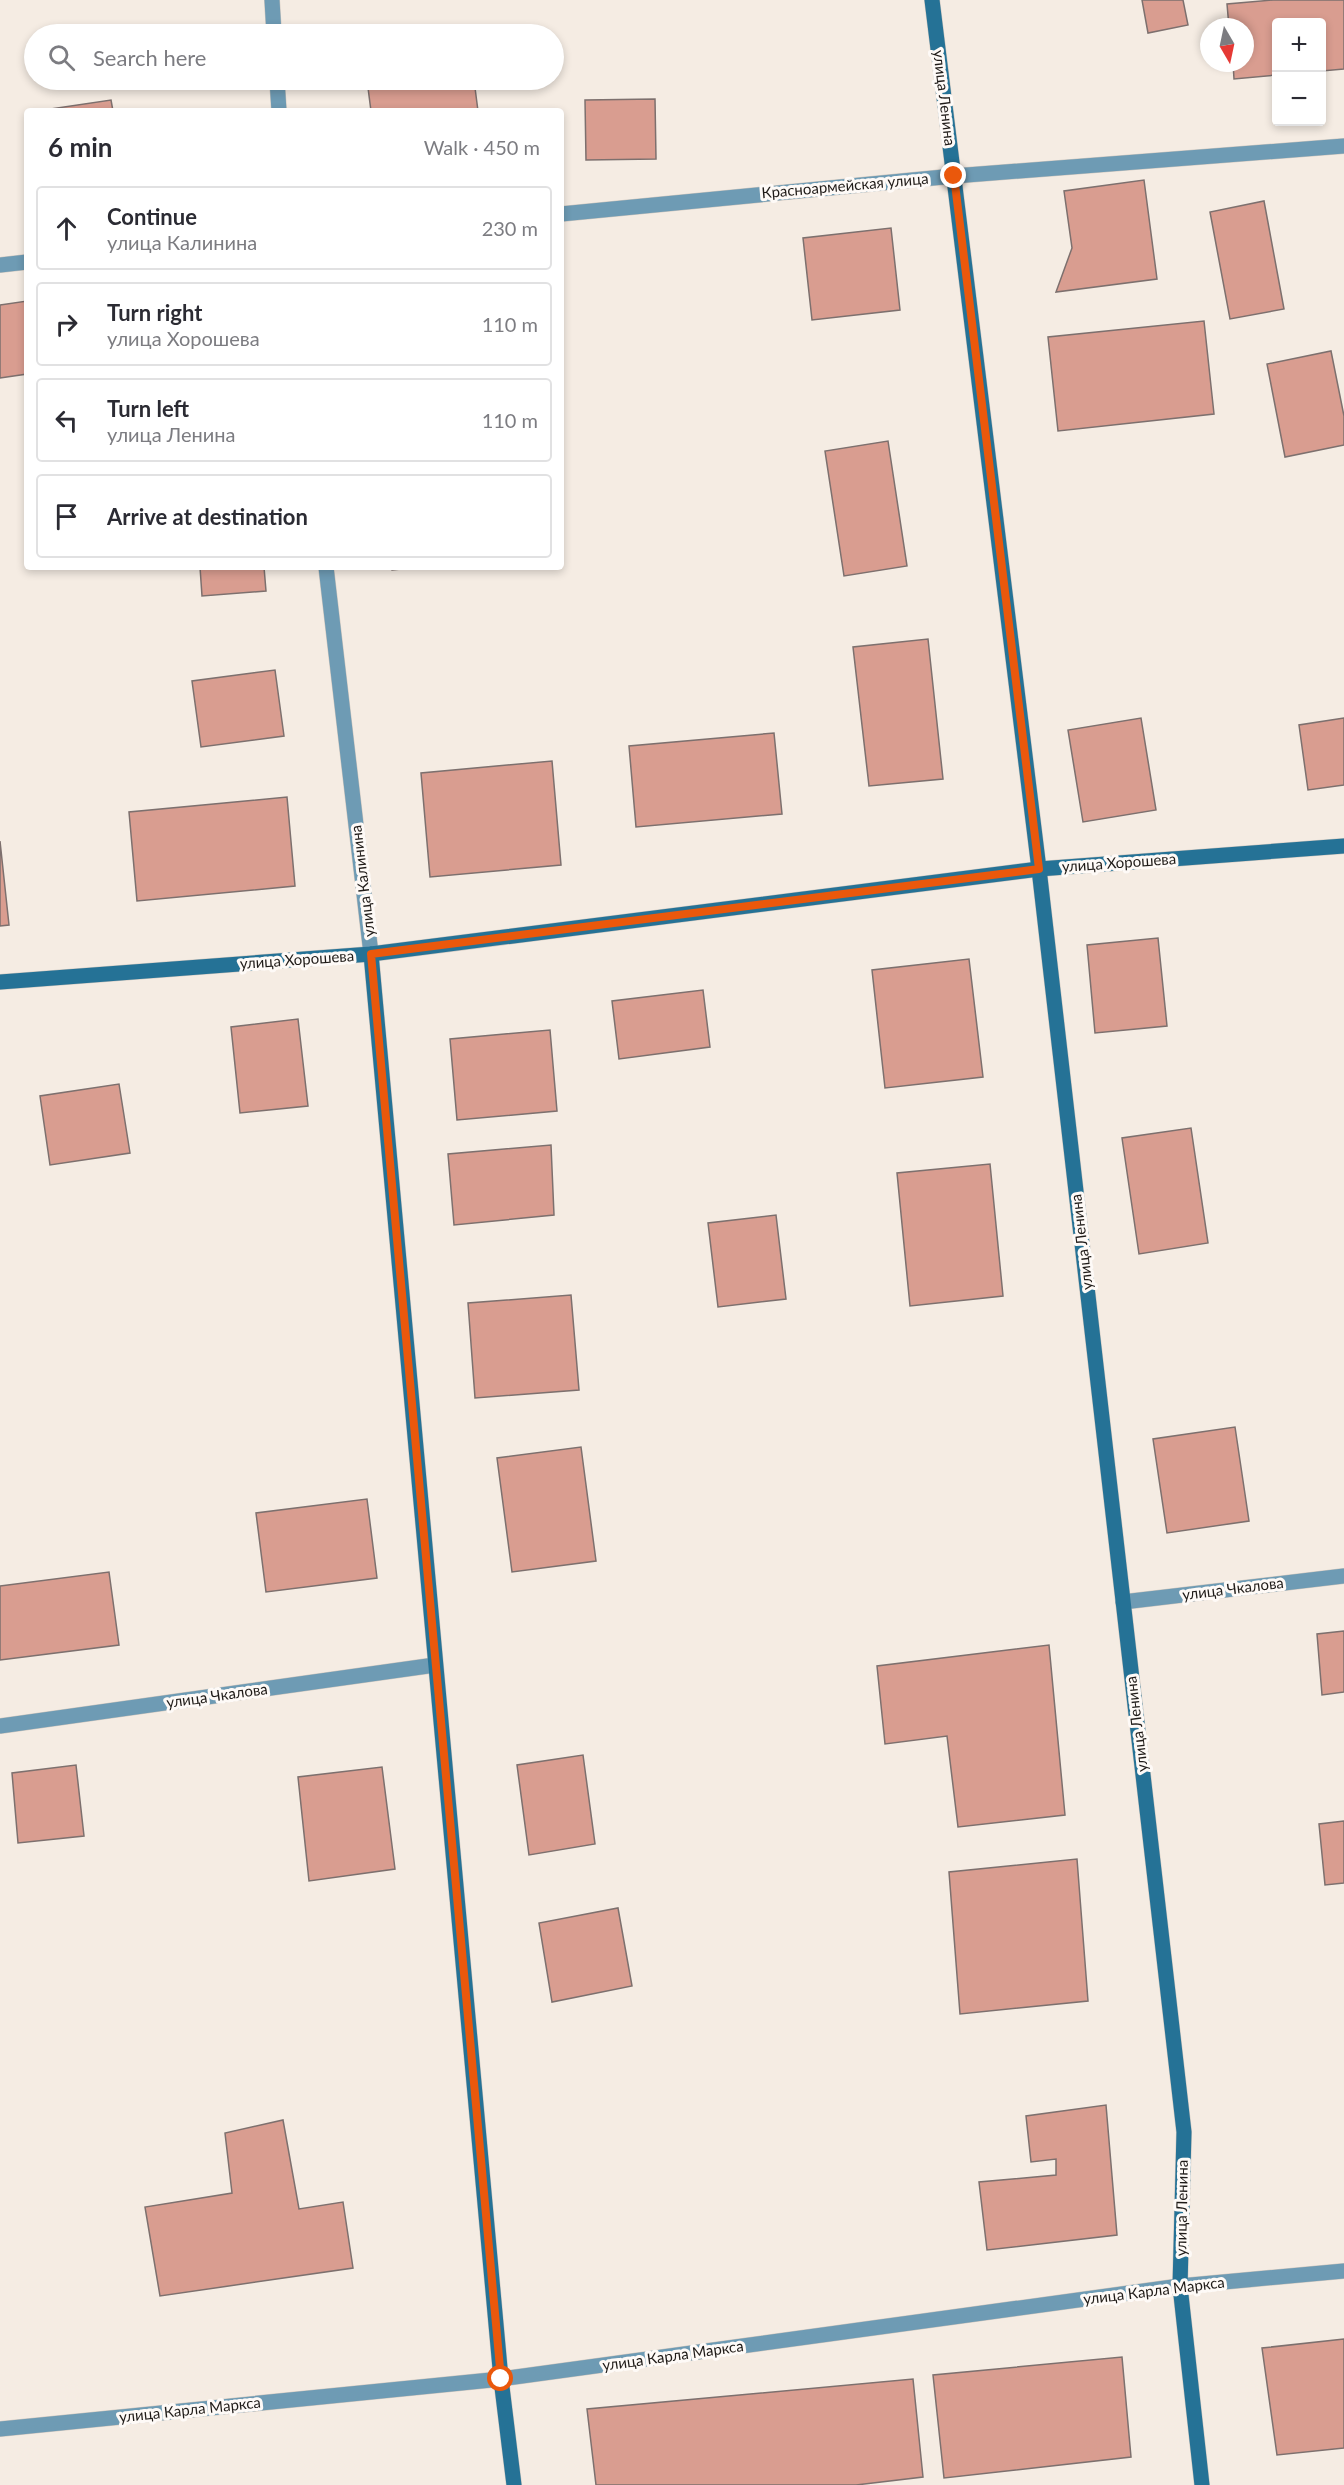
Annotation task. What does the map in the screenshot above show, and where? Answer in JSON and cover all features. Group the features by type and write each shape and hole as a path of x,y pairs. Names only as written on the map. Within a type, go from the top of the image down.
{"street":[{"path":"272,0 273,24"},
{"name":"улица Ленина","path":"932,0 1039,869 1184,2132 1180,2286 1202,2485"},
{"path":"278,90 279,108"},
{"name":"Красноармейская улица","path":"564,214 954,176 1344,146"},
{"path":"0,265 24,262"},
{"name":"улица Калинина","path":"326,570 371,954 501,2379 514,2485"},
{"name":"улица Хорошева","path":"0,982 371,954 1039,869 1344,846"},
{"name":"улица Чкалова","path":"1123,1602 1344,1575"},
{"name":"улица Чкалова","path":"0,1726 435,1665"},
{"name":"улица Карла Маркса","path":"0,2429 501,2379 1180,2286 1344,2271"}],"building":[{"path":"1142,0 1183,0 1188,25 1148,33"},
{"path":"1273,0 1344,0 1344,69 1326,71 1326,18 1272,18 1272,75 1234,79 1234,72 1254,72 1254,18 1228,18 1227,4"},
{"path":"368,90 475,90 478,108 371,108"},
{"path":"655,99 656,159 586,160 585,100"},
{"path":"111,100 112,108 57,108"},
{"path":"1144,180 1157,279 1056,292 1072,248 1064,191"},
{"path":"1264,201 1284,309 1230,319 1210,212"},
{"path":"891,228 900,310 812,320 803,238"},
{"path":"24,301 24,374 0,378 0,305"},
{"path":"1204,321 1214,414 1058,431 1048,337"},
{"path":"1331,351 1344,416 1344,445 1285,457 1267,364"},
{"path":"888,441 907,566 844,576 825,451"},
{"path":"200,570 264,570 266,591 202,596"},
{"path":"928,639 943,779 869,786 853,647"},
{"path":"275,670 284,736 201,747 192,681"},
{"path":"1141,718 1156,810 1083,822 1068,730"},
{"path":"1344,718 1344,785 1308,790 1299,725"},
{"path":"774,733 782,814 636,827 629,746"},
{"path":"552,761 561,865 430,877 421,773"},
{"path":"287,797 295,886 137,901 129,812"},
{"path":"0,841 9,925 0,926"},
{"path":"1158,938 1167,1026 1095,1033 1087,945"},
{"path":"969,959 983,1077 885,1088 872,970"},
{"path":"703,990 710,1047 619,1059 612,1001"},
{"path":"298,1019 308,1106 240,1113 231,1027"},
{"path":"550,1030 557,1111 457,1120 450,1039"},
{"path":"119,1084 130,1153 50,1165 40,1096"},
{"path":"1191,1128 1208,1243 1139,1254 1122,1138"},
{"path":"551,1145 554,1215 454,1225 448,1154"},
{"path":"990,1164 1003,1296 910,1306 897,1173"},
{"path":"776,1215 786,1299 718,1307 708,1223"},
{"path":"571,1295 579,1390 475,1398 468,1303"},
{"path":"1235,1427 1249,1521 1167,1533 1153,1439"},
{"path":"581,1447 596,1561 512,1572 497,1458"},
{"path":"367,1499 377,1578 266,1592 256,1513"},
{"path":"109,1572 119,1645 0,1660 0,1586"},
{"path":"1344,1631 1344,1692 1322,1695 1317,1634"},
{"path":"1049,1645 1065,1815 958,1827 947,1736 885,1744 877,1666"},
{"path":"583,1755 595,1844 529,1855 517,1765"},
{"path":"76,1765 84,1836 18,1843 12,1773"},
{"path":"382,1767 395,1869 309,1881 298,1777"},
{"path":"1344,1821 1344,1883 1325,1885 1319,1824"},
{"path":"1077,1859 1088,2001 960,2014 949,1872"},
{"path":"618,1908 632,1986 552,2002 539,1923"},
{"path":"1106,2105 1117,2235 987,2250 979,2182 1056,2175 1056,2159 1031,2162 1026,2116"},
{"path":"283,2120 299,2209 343,2202 353,2268 160,2296 145,2207 232,2193 225,2133"},
{"path":"1344,2339 1344,2448 1277,2455 1262,2348"},
{"path":"1122,2357 1131,2457 944,2478 933,2375"},
{"path":"913,2379 923,2477 856,2485 596,2485 587,2409"}],"route":[{"path":"501,2379 371,954 1039,869 954,176"}]}
